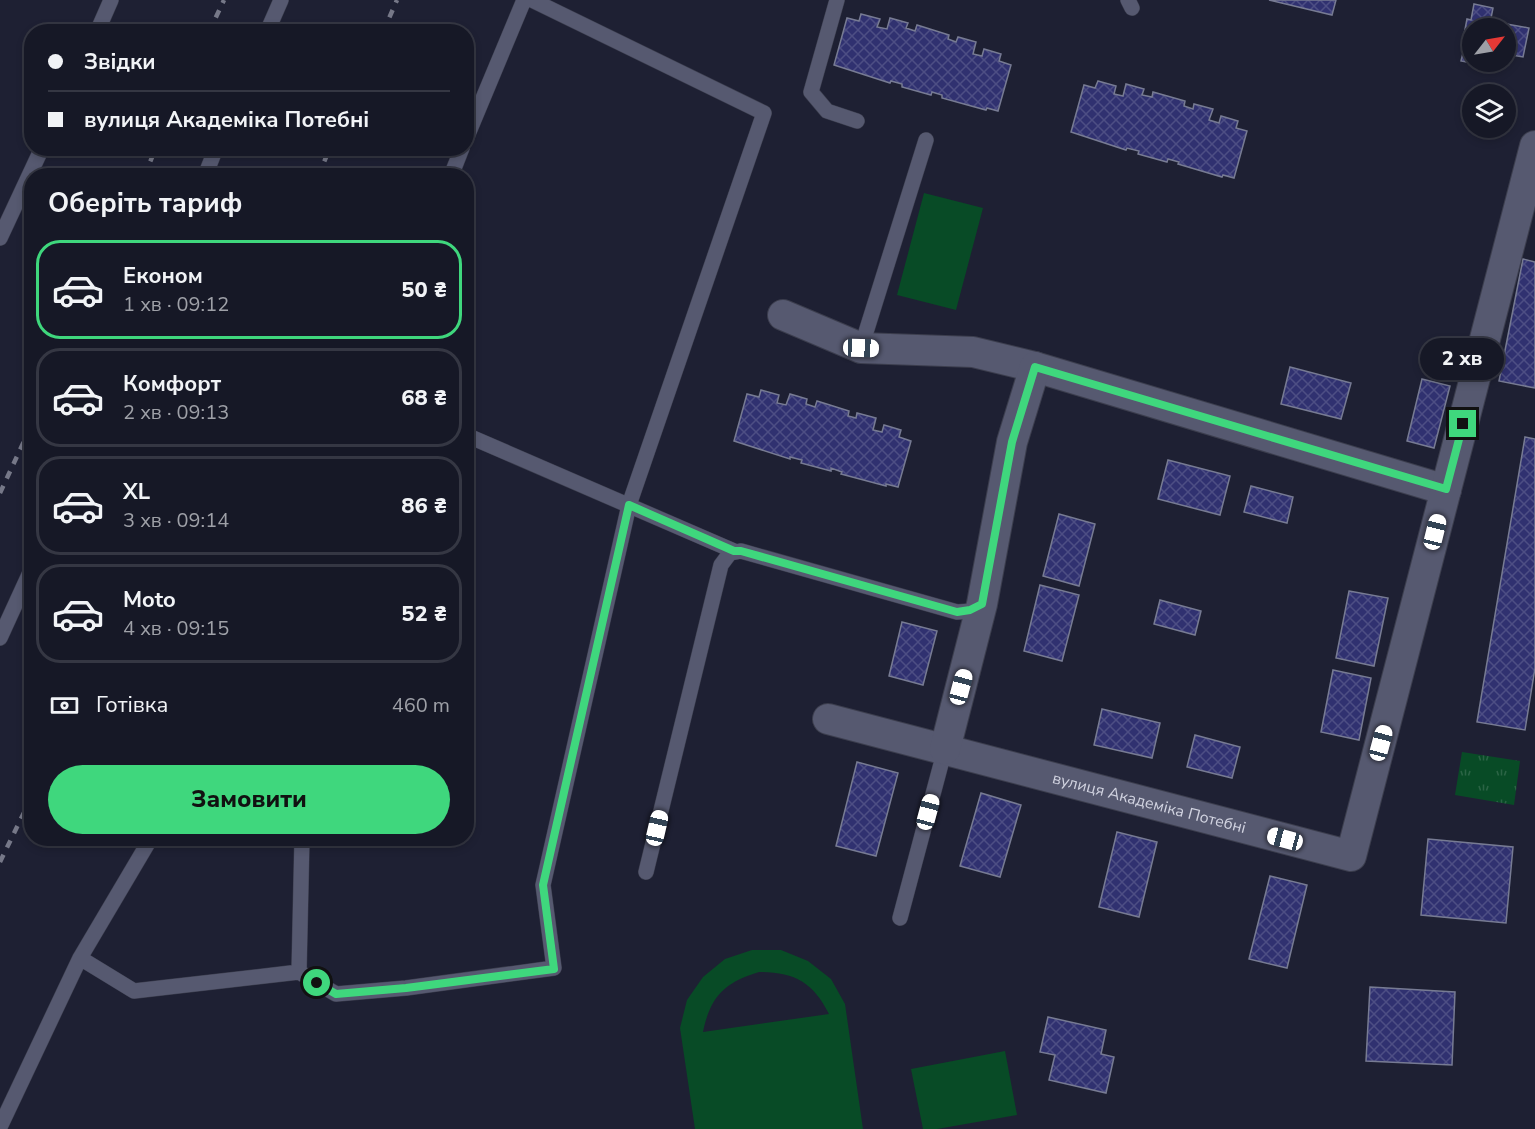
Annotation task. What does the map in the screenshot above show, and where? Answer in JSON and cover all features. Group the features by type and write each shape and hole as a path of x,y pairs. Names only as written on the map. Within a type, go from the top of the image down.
{"street":[{"name":"вулиця Академіка Потебні","path":"828,719 1351,856 1535,146"},
{"path":"783,315 861,348 973,352 1035,367 1446,489"},
{"path":"945,749 982,604 1012,442 1035,367"}],"lane":[{"path":"100,24 111,0"},
{"path":"270,24 281,0"},
{"path":"474,120 524,0"},
{"path":"80,958 134,991 299,972 336,994 406,988 554,969 543,885 629,505 764,112 532,0"},
{"path":"837,0 811,92 826,111 857,122"},
{"path":"861,348 926,140"},
{"path":"0,238 24,187"},
{"path":"474,438 734,551 741,551 957,612 970,610 982,604"},
{"path":"646,872 721,564 734,551"},
{"path":"0,638 24,586"},
{"path":"900,918 945,749"},
{"path":"0,1127 7,1095 80,958 146,846"},
{"path":"299,972 303,846"}],"green space":[{"path":"924,193 983,208 956,310 897,295"},
{"path":"1462,752 1520,761 1514,805 1455,795"},
{"path":"752,950 781,950 808,961 831,979 845,1004 863,1129 695,1129 680,1028 687,1000 703,977 725,959","holes":["759,972 771,972 801,981 816,994 829,1014 703,1032 710,1009 728,986"]},
{"path":"1005,1051 1017,1115 937,1129 923,1129 911,1069"}],"building":[{"path":"1269,0 1336,0 1332,15"},
{"path":"1474,4 1493,8 1491,18 1471,18"},
{"path":"861,14 880,19 877,27 887,29 890,18 908,23 906,28 915,31 917,25 949,35 948,39 956,42 958,37 976,42 973,54 982,56 984,49 1001,54 999,61 1011,65 998,111 942,98 942,95 932,92 931,95 902,87 902,84 891,81 890,83 834,65 847,18 859,21"},
{"path":"1516,26 1529,28 1523,57 1516,56"},
{"path":"1098,81 1116,86 1114,94 1123,96 1126,84 1144,89 1142,95 1152,97 1153,92 1185,101 1184,106 1193,109 1194,104 1213,109 1209,120 1219,123 1221,116 1238,121 1236,128 1247,131 1234,178 1223,175 1222,177 1168,159 1167,162 1138,154 1139,151 1127,148 1126,150 1071,132 1084,85 1095,88"},
{"path":"1523,259 1535,262 1535,388 1499,381"},
{"path":"1290,367 1351,383 1341,419 1281,404"},
{"path":"1422,379 1450,386 1434,448 1407,441"},
{"path":"761,390 779,395 777,403 786,405 790,394 807,399 806,404 815,407 817,401 849,411 848,416 856,418 857,413 876,418 873,430 882,432 884,425 901,430 899,437 911,441 898,487 841,474 842,472 831,468 831,471 801,463 802,460 790,457 790,459 734,441 747,394 759,397"},
{"path":"1525,437 1535,439 1535,668 1525,730 1477,722"},
{"path":"1168,460 1230,476 1220,515 1158,499"},
{"path":"1251,486 1293,497 1287,523 1244,512"},
{"path":"1059,514 1095,524 1079,586 1043,576"},
{"path":"1040,585 1079,595 1062,661 1024,651"},
{"path":"1349,591 1388,598 1374,666 1336,658"},
{"path":"1160,600 1201,611 1195,635 1154,624"},
{"path":"902,622 937,631 923,685 889,676"},
{"path":"1333,670 1371,678 1359,740 1321,732"},
{"path":"1102,709 1160,723 1152,758 1094,745"},
{"path":"1195,735 1240,747 1232,778 1187,767"},
{"path":"857,762 898,773 876,856 836,846"},
{"path":"981,793 1021,805 1000,877 960,866"},
{"path":"1117,832 1157,842 1139,917 1099,907"},
{"path":"1428,839 1513,847 1506,923 1421,915"},
{"path":"1270,876 1307,885 1287,968 1249,959"},
{"path":"1370,987 1455,992 1452,1065 1366,1061"},
{"path":"1048,1017 1106,1030 1101,1054 1114,1057 1106,1093 1049,1080 1055,1055 1040,1052"}],"railway":[{"path":"213,24 224,0"},
{"path":"386,24 397,0"},
{"path":"147,168 153,156"},
{"path":"321,168 327,156"},
{"path":"0,493 24,441"},
{"path":"0,862 24,812"}],"route":[{"path":"317,983 336,994 406,988 554,969 543,885 629,505 734,551 741,551 957,612 970,610 982,604 1012,442 1035,367 1446,489 1463,424"}]}
